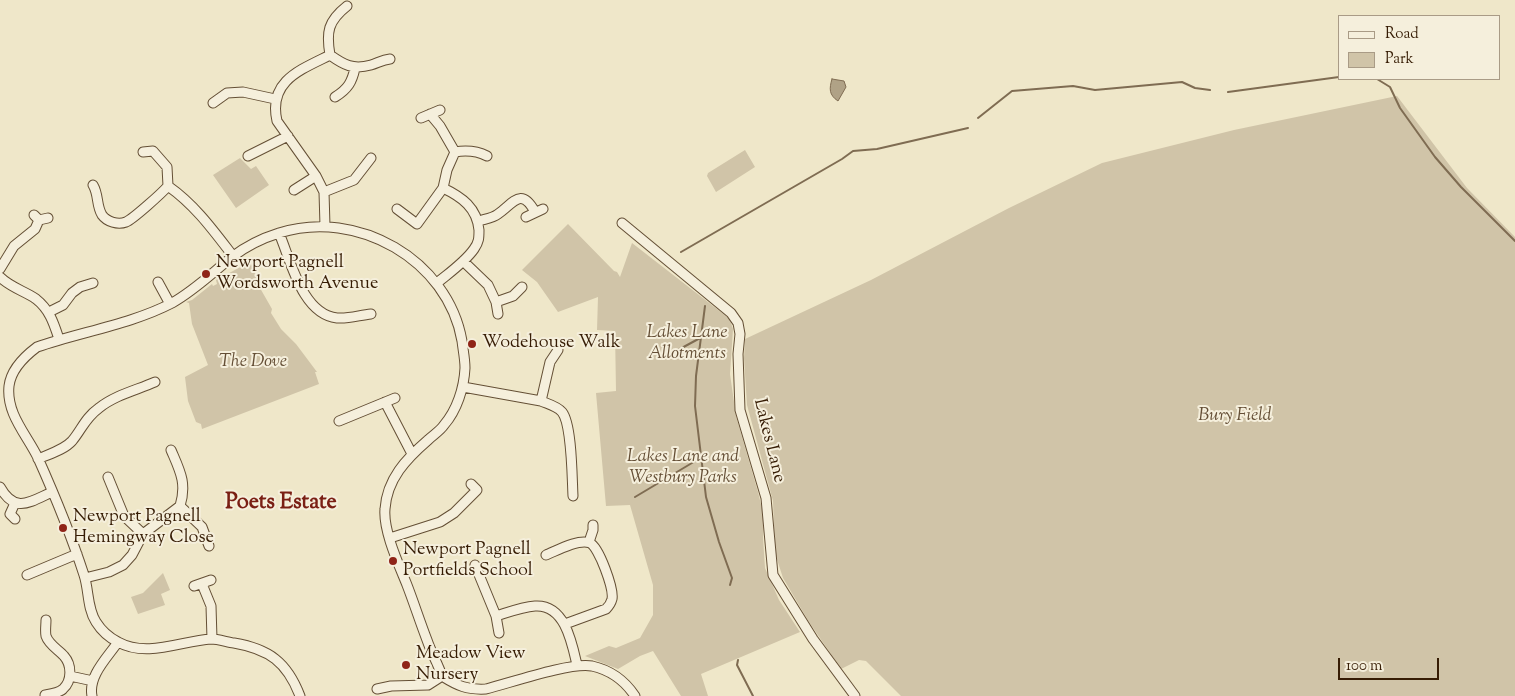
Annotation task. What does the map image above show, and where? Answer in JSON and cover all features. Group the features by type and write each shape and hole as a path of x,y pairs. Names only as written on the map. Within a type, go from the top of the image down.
{"street":[{"path":"347,6 332,22 327,37 330,55 342,64 356,68 372,65 383,60 390,60"},
{"path":"325,226 324,192 316,176 276,121 274,110 275,99 281,85 297,72 330,55"},
{"path":"335,96 352,82 356,68"},
{"path":"210,103 226,93 243,92 275,99"},
{"path":"440,110 425,116 440,126 455,152"},
{"path":"246,157 288,136"},
{"path":"455,152 466,150 480,152 487,156"},
{"path":"143,152 153,151 167,167 168,186"},
{"path":"397,209 417,224 443,188 447,170 455,152"},
{"path":"324,192 354,180 371,158"},
{"path":"294,190 316,176"},
{"path":"94,185 98,194 98,205 102,216 110,222 117,223 127,222 168,186"},
{"path":"168,186 204,217 233,256"},
{"path":"437,283 463,261 480,239 479,221 471,208 461,198 443,188"},
{"path":"479,221 497,215 517,199 524,199 530,202 535,213"},
{"path":"0,268 14,246 35,229 40,218"},
{"name":"Lakes Lane","path":"622,223 731,313 738,323 740,334 738,354 740,410 766,498 773,575 812,639 855,696"},
{"path":"300,696 288,670 272,656 252,646 212,639 146,649 129,648 108,636 96,623 89,605 85,578 77,554 38,459 14,417 4,384 24,356 37,347 170,304 189,293 233,256 250,246 279,233 301,228 325,226 354,230 384,241 418,263 437,283 453,309 461,337 465,367 463,387 456,406 444,425 401,466 390,486 385,510 386,528 393,551 442,676 458,686 475,690 486,689 577,666 592,666 616,675 628,686 635,696"},
{"path":"279,233 302,290 308,301 319,312 326,316 345,318 371,314"},
{"path":"463,261 488,285 496,302 498,314"},
{"path":"0,277 13,288 36,299 49,312 59,340"},
{"path":"49,312 63,305 72,293 80,287 93,282"},
{"path":"158,282 170,304"},
{"path":"496,302 514,296 522,287"},
{"path":"541,401 550,362 558,350"},
{"path":"38,459 67,445 73,440 84,421 99,407 142,383 155,382"},
{"path":"463,387 541,401 562,412 567,426 573,496"},
{"path":"340,421 395,398"},
{"path":"385,402 412,454"},
{"path":"85,578 109,572 123,565 132,555 143,534 180,506 184,493 183,480 172,450"},
{"path":"108,477 124,516 143,534"},
{"path":"390,538 440,522 454,513 477,490 471,484"},
{"path":"0,487 4,494 15,503 25,504 52,492"},
{"path":"15,503 10,514 15,519"},
{"path":"180,506 202,527 209,546"},
{"path":"589,542 593,525"},
{"path":"546,555 579,541 589,542 595,547 612,589 612,598 606,609 565,624"},
{"path":"27,575 77,554"},
{"path":"475,565 496,616 499,632"},
{"path":"202,583 211,606 212,639"},
{"path":"496,616 526,607 542,606 554,612 565,624 577,666"},
{"path":"44,694 57,693 64,689 70,676 69,664 65,657 55,649 46,636 46,620"},
{"path":"92,696 95,674 118,642"},
{"path":"70,676 93,681"},
{"path":"377,689 391,686 428,685 442,676"}],"green space":[{"name":"Bury Field","path":"1397,96 1467,188 1515,237 1515,696 901,696 866,661 859,660 841,669 809,622 783,578 775,553 773,501 747,405 744,358 745,339 871,280 1009,208 1102,163 1234,130"},
{"path":"745,150 755,167 716,192 707,176 708,173"},
{"path":"240,158 251,169 256,166 269,185 236,208 213,175"},
{"name":"Lakes Lane and Westbury Parks","path":"568,224 620,277 632,243 726,316 730,320 733,329 730,374 736,416 764,517 765,568 779,600 800,632 701,674 708,696 681,696 653,651 618,669 585,656 609,646 616,648 640,638 653,615 653,585 630,505 606,506 596,393 616,391 615,331 597,330 598,297 558,312 537,282 522,270"},
{"name":"The Dove","path":"250,262 261,284 260,288 272,309 271,313 281,329 296,344 317,372 315,372 319,384 202,429 201,424 196,422 188,401 185,377 208,365 192,324 189,303 186,302 192,300 212,284 213,286 217,284 216,280"},
{"path":"163,573 170,590 161,594 165,605 138,614 131,597 143,593"}],"shaded area":[{"path":"832,79 844,81 846,87 838,101 831,92"}],"waterway":[{"path":"1228,92 1338,77"},
{"path":"1379,80 1390,87 1400,108 1435,157 1461,187 1515,241"},
{"path":"978,118 1012,91 1073,86 1095,90 1182,82 1195,88 1210,90"},
{"path":"681,252 853,151 877,149 968,128"},
{"path":"705,306 696,376 695,406 706,497 732,578 730,585"},
{"path":"678,350 702,337"},
{"path":"635,497 702,457"},
{"path":"738,660 737,665 753,696"}],"place":[{"name":"Newport Pagnell Wordsworth Avenue","path":"206,274"},
{"name":"Wodehouse Walk","path":"472,344"},
{"name":"Newport Pagnell Hemingway Close","path":"63,528"},
{"name":"Newport Pagnell Portfields School","path":"393,561"},
{"name":"Meadow View Nursery","path":"406,665"}],"district":[{"name":"Poets Estate","path":"281,504"}],"park label":[{"name":"Lakes Lane Allotments","path":"687,344"}]}
